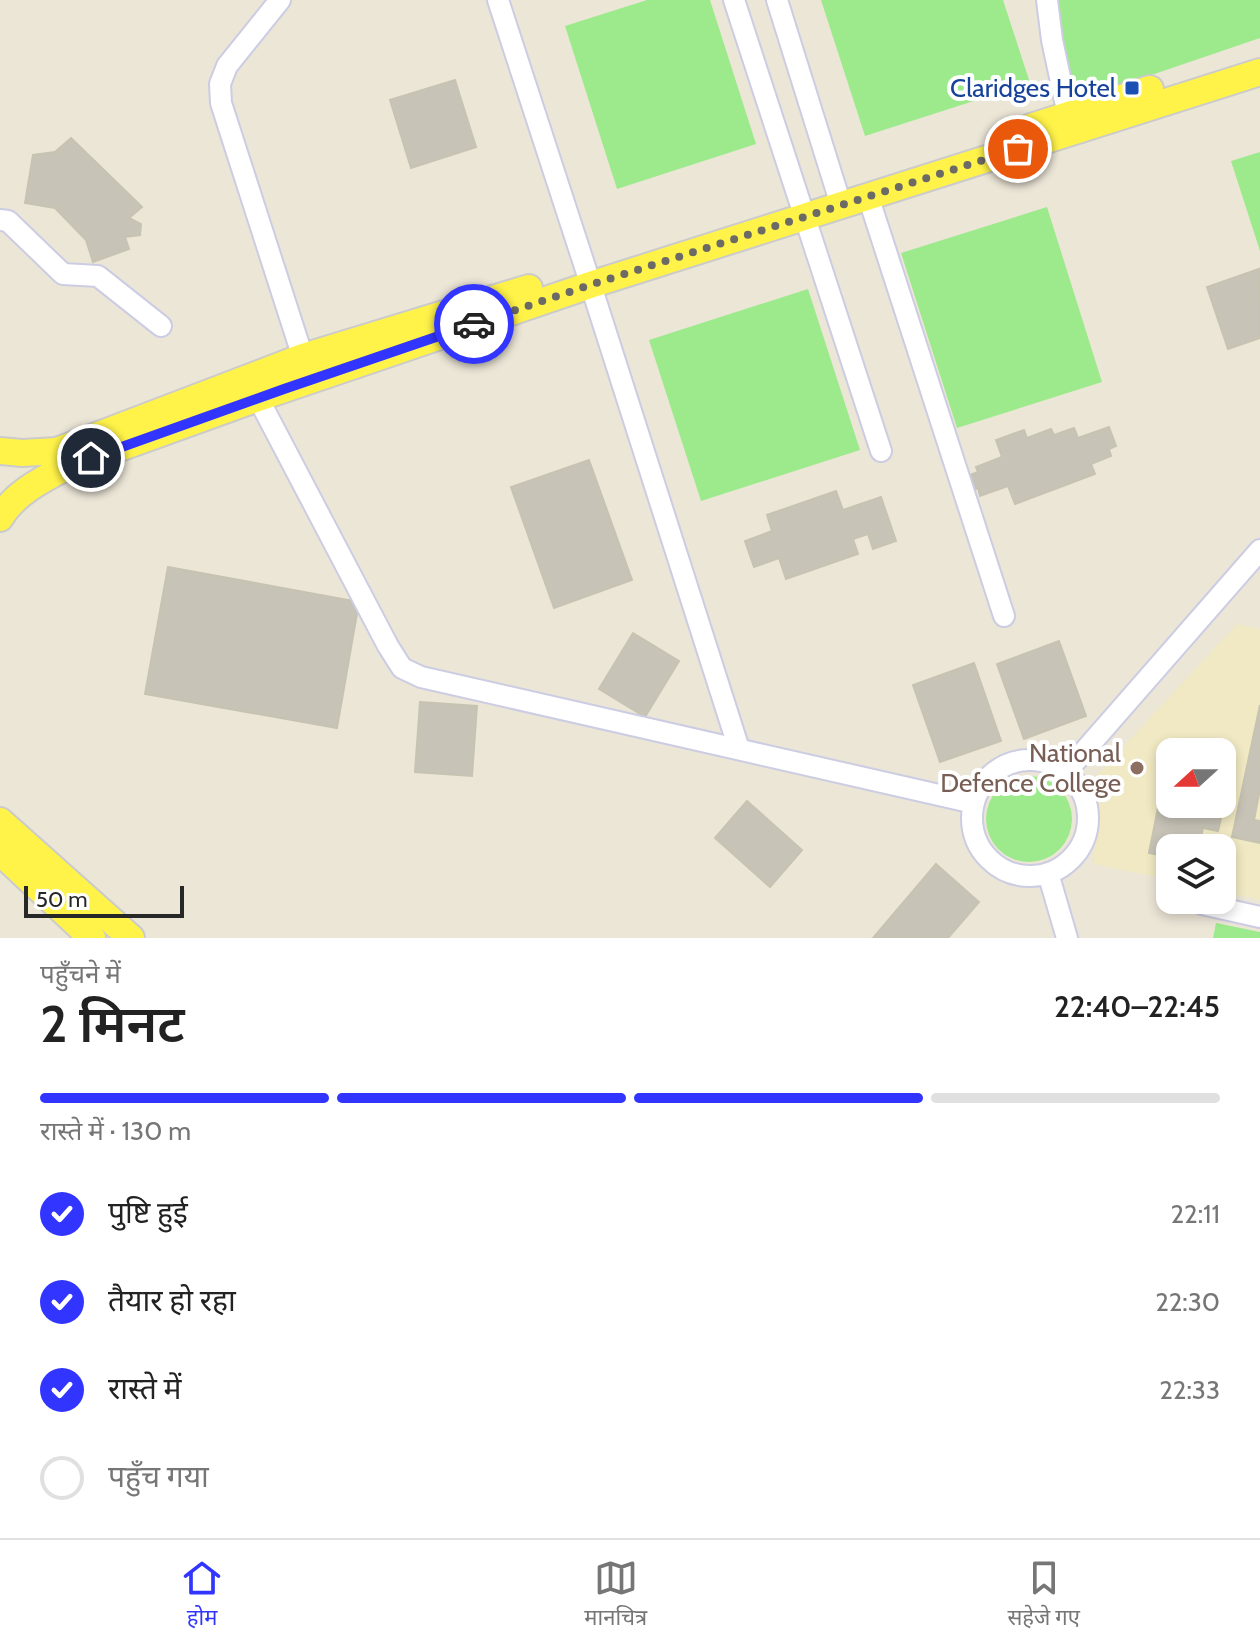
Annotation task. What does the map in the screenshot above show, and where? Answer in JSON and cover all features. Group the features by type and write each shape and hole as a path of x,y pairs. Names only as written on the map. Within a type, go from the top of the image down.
{"main road":[{"path":"839,198 868,196 1260,53"},
{"path":"0,451 57,451 1070,124 1260,72"},
{"path":"0,518 6,507 36,483 64,468 258,398 307,368"},
{"path":"0,821 131,938"},
{"path":"0,852 92,938"}],"street":[{"path":"280,0 227,66 220,84 221,103 307,368"},
{"path":"498,0 739,749"},
{"path":"734,0 881,451"},
{"path":"777,0 839,198"},
{"path":"1047,0 1070,124"},
{"path":"868,196 1004,616"},
{"path":"0,220 8,221 63,274 98,276 161,326"},
{"path":"258,398 402,668 421,677 974,803"},
{"path":"1066,772 1260,550"},
{"path":"1023,760 1046,762 1066,772 1081,789 1088,811 1087,834 1077,855 1059,869 1038,877 1015,875 995,865 980,848 972,826 974,803 984,783 1001,768 1023,760"},
{"path":"1048,873 1067,938"},
{"path":"1236,912 1260,917"}],"shaded area":[{"name":"National Defence College","path":"1237,624 1260,629 1260,900 1236,895 1236,834 1156,834 1156,877 1094,864 1095,820 1089,784"}],"green space":[{"path":"647,0 710,0 756,144 617,189 565,26"},
{"path":"821,0 1003,0 1030,83 865,136"},
{"path":"1057,0 1260,0 1260,38 1078,100 1059,39"},
{"path":"1260,152 1260,251 1231,161"},
{"path":"1047,207 1102,382 957,428 901,253"},
{"path":"808,289 860,450 701,501 649,340"},
{"path":"1029,776 1053,783 1065,795 1072,819 1065,843 1053,855 1029,862 1005,855 993,843 986,819 993,795 1005,783"},
{"path":"1216,923 1260,932 1260,938 1213,938"}],"building":[{"path":"455,80 476,147 411,168 390,100"},
{"path":"71,138 142,207 129,218 141,224 140,235 125,237 129,249 93,262 86,240 55,208 25,203 33,155 55,152"},
{"path":"1259,269 1260,338 1228,349 1207,287"},
{"path":"1109,427 1116,446 1109,449 1111,456 1091,464 1095,474 1015,504 1008,486 980,496 978,488 971,491 968,482 972,480 970,475 978,472 976,467 1002,457 996,440 1024,430 1027,438 1051,429 1054,435 1074,428 1078,438"},
{"path":"589,460 632,580 554,608 511,487"},
{"path":"836,491 843,510 881,497 896,541 873,549 868,534 853,539 858,554 786,579 779,558 754,567 745,541 772,531 767,515"},
{"path":"168,567 359,602 337,728 145,694"},
{"path":"633,633 679,661 645,717 599,689"},
{"path":"1059,641 1086,716 1024,739 997,664"},
{"path":"974,663 1001,741 940,762 913,685"},
{"path":"420,702 477,706 472,776 415,772"},
{"path":"1260,705 1260,789 1254,820 1260,821 1260,843 1236,838 1236,834 1233,834"},
{"path":"747,801 802,850 770,887 715,838"},
{"path":"1156,818 1221,818 1218,831 1203,828 1202,834 1156,834 1156,854 1149,853"},
{"path":"936,864 979,902 948,938 873,938"}],"way so far":[{"path":"474,324 1018,149"}],"place":[{"name":"Claridges Hotel","path":"1132,88"},
{"name":"National Defence College","path":"1137,768"}],"route":[{"path":"91,458 474,324"}]}
